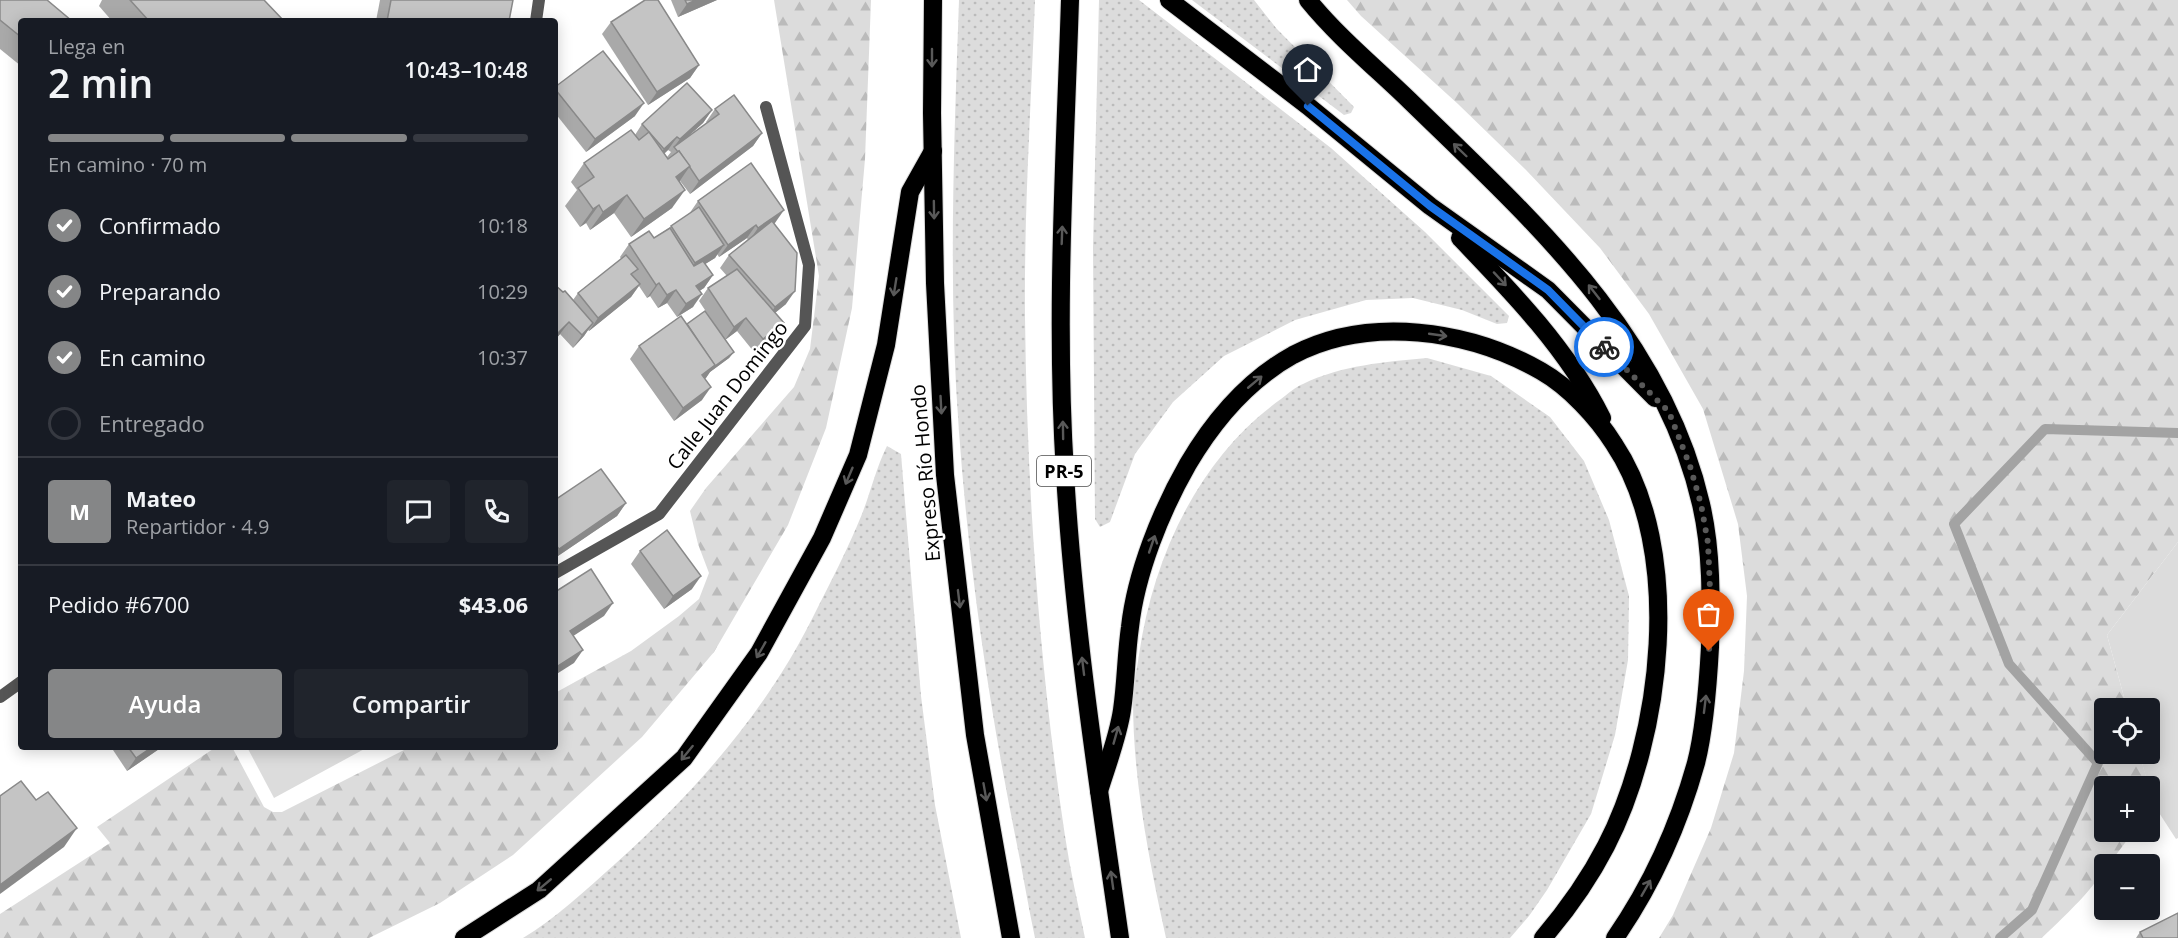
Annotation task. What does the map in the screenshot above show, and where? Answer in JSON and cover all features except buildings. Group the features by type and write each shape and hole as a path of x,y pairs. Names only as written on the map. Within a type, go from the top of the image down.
{"highway":[{"name":"Expreso Río Hondo","path":"933,0 935,283 945,475 975,735 1011,938"},
{"name":"PR-5","path":"1070,0 1060,285 1064,472 1078,628 1120,938"},
{"path":"1169,0 1308,106 1430,206 1548,290 1669,412"},
{"path":"1308,0 1358,54 1406,97 1525,214 1577,270 1610,312 1632,346 1669,412 1693,476 1708,543 1711,612 1709,671 1696,760 1687,790 1651,879 1615,938"},
{"path":"464,938 539,890 684,758 759,654 822,538 858,455 885,345 910,192 933,151"},
{"path":"1430,206 1541,327 1596,405 1643,503 1655,561 1656,675 1650,709 1626,798 1606,846 1581,888 1543,938"},
{"path":"1099,791 1122,713 1130,624 1142,572 1161,518 1188,464 1220,417 1242,393 1269,370 1295,354 1343,337 1365,333 1409,332 1452,337 1497,351 1542,371 1568,392 1595,419 1615,445 1632,476"}],"street":[{"path":"536,18 539,0"},
{"name":"Calle Juan Domingo","path":"558,571 659,514 806,326 809,265 766,107"},
{"path":"0,697 18,684"}],"green space":[{"path":"774,0 871,0 865,159 852,308 826,428 788,525 714,652 642,737 513,855 440,903 369,938 0,938 0,914 110,843 97,827 212,750 234,750 264,807 273,812 282,812 404,750 558,750 558,691 631,651 699,599 709,573 698,544 690,511 706,488 794,387 810,349 819,276"},
{"path":"959,0 1035,0 1025,277 1028,447 1041,642 1048,707 1067,849 1085,938 1035,938 1006,790 981,637 963,483 954,324 953,216"},
{"path":"1099,0 1139,0 1331,148 1425,232 1509,316 1507,323 1497,324 1462,310 1413,298 1366,300 1295,320 1224,356 1173,402 1135,454 1110,522 1100,527 1095,519 1093,248"},
{"path":"1192,0 1254,0 1276,28 1354,107 1351,113 1344,115"},
{"path":"1347,0 2178,0 2178,542 2107,635 2124,698 2094,698 2094,764 2142,764 2146,776 2094,776 2094,842 2126,842 2117,854 2094,854 2094,884 2042,938 1659,938 1673,915 1711,828 1734,753 1744,671 1747,596 1738,524 1703,409 1649,314 1600,248 1526,170 1458,104 1361,16"},
{"path":"1427,358 1491,376 1550,417 1584,461 1609,520 1629,596 1628,660 1615,735 1591,814 1547,890 1510,938 1166,938 1148,850 1139,790 1133,700 1146,618 1168,546 1184,512 1226,450 1252,423 1294,389 1348,368"},
{"path":"887,446 901,454 921,696 935,805 961,938 523,938 570,903 644,837 700,780 750,719 794,652 813,617 851,540"},
{"path":"2178,542 2178,838 2176,839 2160,814 2160,776 2146,776 2142,764 2160,764 2160,698 2124,698 2107,635"},
{"path":"249,750 362,750 274,798"}],"waterway":[{"path":"2000,938 2032,910 2098,763 2009,664 1954,524 2045,429 2178,433"}],"way so far":[{"path":"1604,347 1669,412 1690,466 1701,504 1708,543 1711,612 1709,651"}],"route":[{"path":"1308,106 1430,206 1548,290 1604,347"}]}
